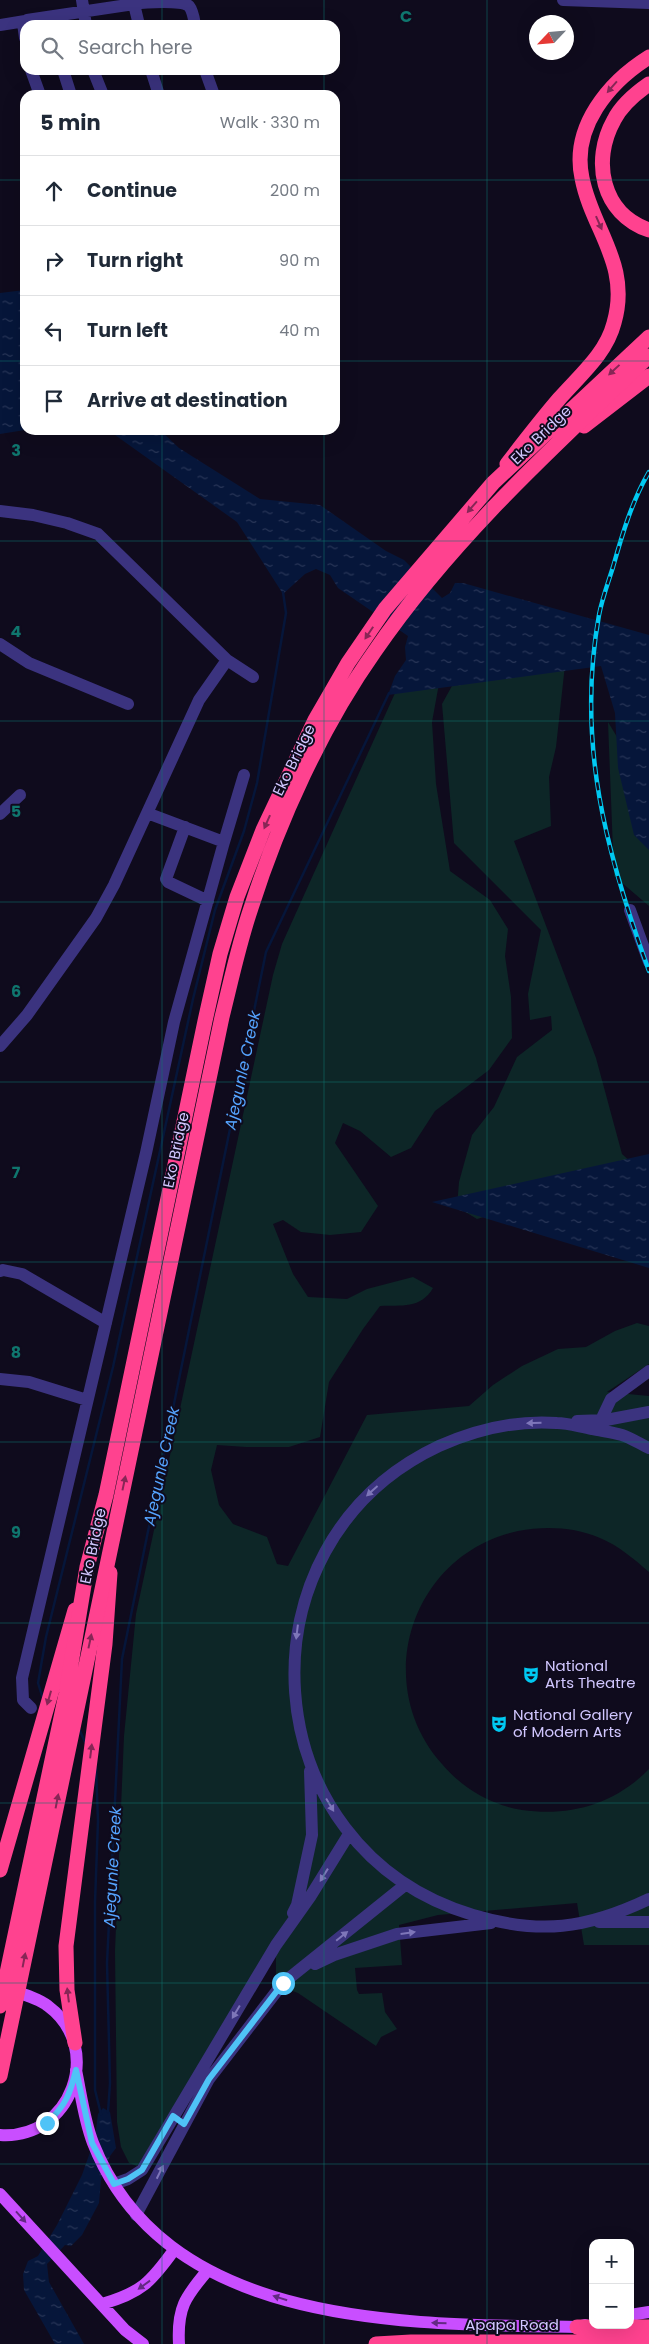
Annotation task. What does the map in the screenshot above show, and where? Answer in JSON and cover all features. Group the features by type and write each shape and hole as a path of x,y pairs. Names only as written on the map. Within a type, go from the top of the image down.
{"highway":[{"path":"493,483 559,399 597,356 614,324 618,305 616,267 582,178 580,161 583,140 589,122 598,105 623,75 649,56"},
{"path":"649,84 626,103 614,120 602,161 602,175 614,203 624,216 649,230"},
{"name":"Eko Bridge","path":"0,2006 64,1703 87,1567 106,1495 207,1012 220,954 237,897 263,830 315,720 348,663 385,608 493,483 649,337"},
{"name":"Eko Bridge","path":"0,2076 222,1017 250,909 267,862 315,752 374,652 430,578 490,511 541,459 649,356"},
{"path":"541,459 649,376"},
{"path":"75,2043 67,1990 66,1946 105,1644 112,1542"},
{"path":"0,1870 87,1567"},
{"path":"577,2327 649,2327"},
{"name":"Apapa Road","path":"376,2344 411,2342 649,2342"}],"main road":[{"path":"0,1988 26,1995 48,2006 61,2019 75,2043 76,2070 92,2143 106,2171 136,2215 155,2236 174,2250 208,2270 258,2291 302,2304 402,2322 577,2327 589,2324"},
{"path":"0,2135 30,2132 47,2123 60,2111 70,2095 76,2070"},
{"path":"0,2194 125,2330 143,2344"},
{"path":"102,2304 124,2298 142,2287 156,2276 174,2250"},
{"path":"179,2344 179,2322 185,2298 208,2270"},
{"path":"634,2314 649,2312"}],"street":[{"path":"563,0 649,3"},
{"path":"54,20 83,6 160,1 185,3 190,7 194,20"},
{"path":"134,4 138,20"},
{"path":"83,6 85,20"},
{"path":"0,25 20,22"},
{"path":"33,75 38,90"},
{"path":"64,75 69,90"},
{"path":"95,75 101,90"},
{"path":"153,75 157,90"},
{"path":"207,75 212,90"},
{"path":"0,511 33,515 67,523 98,534 227,660 253,677"},
{"path":"0,644 29,663 128,704"},
{"path":"2,1040 27,1015 96,918 114,886 198,700 227,660"},
{"path":"31,1708 23,1700 22,1678 106,1323 174,1022 244,775"},
{"path":"0,814 20,795"},
{"path":"147,813 224,842"},
{"path":"185,827 166,879 168,882 208,901"},
{"path":"630,910 649,962"},
{"path":"0,1271 22,1274 106,1323"},
{"path":"601,1420 611,1399 649,1371"},
{"path":"1,1381 29,1382 88,1400"},
{"path":"114,2184 128,2179 142,2170 276,1945 297,1905 312,1835 312,1809 309,1761 296,1708 293,1667 299,1620 313,1574 328,1546 367,1495 390,1474 412,1459 461,1436 508,1425 601,1420 649,1412"},
{"path":"557,1422 621,1434 649,1448"},
{"path":"309,1761 328,1801 349,1834 405,1885 451,1908 497,1922 532,1926 568,1926 591,1922 649,1922"},
{"path":"276,1945 310,1897 349,1834"},
{"path":"136,2215 209,2079 283,1983 405,1885"},
{"path":"591,1922 649,1899"},
{"path":"296,1973 334,1956 397,1934 497,1922"},
{"path":"173,2116 184,2124"},
{"path":"125,2330 136,2344"}],"green space":[{"path":"565,665 556,747 549,777 551,826 514,841 596,1058 622,1154 640,1170 477,1219 457,1207 459,1182 472,1135 494,1107 517,1057 552,1030 551,1016 530,1020 528,994 541,930 454,843 442,704 453,684"},
{"path":"440,678 432,722 436,784 450,871 490,900 508,929 505,956 511,997 512,1038 489,1070 435,1111 411,1148 391,1157 360,1131 343,1123 335,1143 378,1206 361,1232 330,1235 301,1232 283,1220 273,1224 293,1274 308,1297 347,1299 367,1289 413,1277 433,1288 423,1300 416,1303 380,1306 329,1382 320,1437 289,1447 217,1445 211,1470 219,1505 233,1524 267,1537 277,1564 288,1566 367,1415 469,1406 493,1385 522,1366 558,1349 586,1347 615,1331 637,1323 649,1326 649,1364 607,1392 649,1396 649,1572 626,1553 607,1541 590,1534 559,1528 518,1531 481,1544 451,1566 428,1593 413,1626 406,1661 408,1697 420,1732 450,1773 468,1788 488,1800 510,1808 540,1812 574,1809 607,1799 622,1791 649,1769 649,1945 584,1945 577,1903 438,1915 399,1925 402,1965 355,1968 359,1994 382,1993 385,2012 397,2029 381,2037 376,2046 298,1993 276,1985 276,1943 162,2130 137,2166 129,2163 121,2147 117,2122 115,1951 124,1736 136,1614 273,975 282,944 395,693"},
{"path":"608,722 649,790 649,906 614,876"}],"water":[{"path":"20,291 20,431 0,434 0,293"},
{"path":"115,435 165,435 179,448 260,499 320,505 386,551 404,560 442,598 450,593 455,583 463,583 649,635 649,850 634,835 618,768 615,713 601,666 388,695 395,676 406,660 405,647 408,636 338,588 330,575 316,569 305,574 283,594 237,522"},
{"path":"649,1154 649,1268 432,1202"},
{"path":"103,2108 110,2112 116,2148 110,2156 101,2180 99,2203 82,2235 71,2246 65,2245 47,2264 49,2282 84,2344 55,2344 24,2290 23,2274 28,2261 38,2256 57,2225 82,2175 95,2138 98,2114"}],"waterway":[{"path":"43,1699 38,1683 46,1637 113,1367 193,999 215,910 244,831 257,783 286,613 283,592"},
{"name":"Ajegunle Creek","path":"108,2112 110,2083 107,1963 122,1659 266,952 389,693"},
{"path":"79,1729 85,1742"},
{"path":"96,1768 98,1821 95,1902 95,2090 101,2114"}],"railway":[{"path":"649,472 628,518 600,609 593,662 591,708 593,752 608,840 649,971"}],"place":[{"name":"National Arts Theatre","path":"531,1675"},
{"name":"National Gallery of Modern Arts","path":"499,1724"}],"route":[{"path":"47,2123 60,2111 70,2095 76,2070 92,2143 114,2184 128,2179 142,2170 173,2116 184,2124 209,2079 283,1983"}]}
